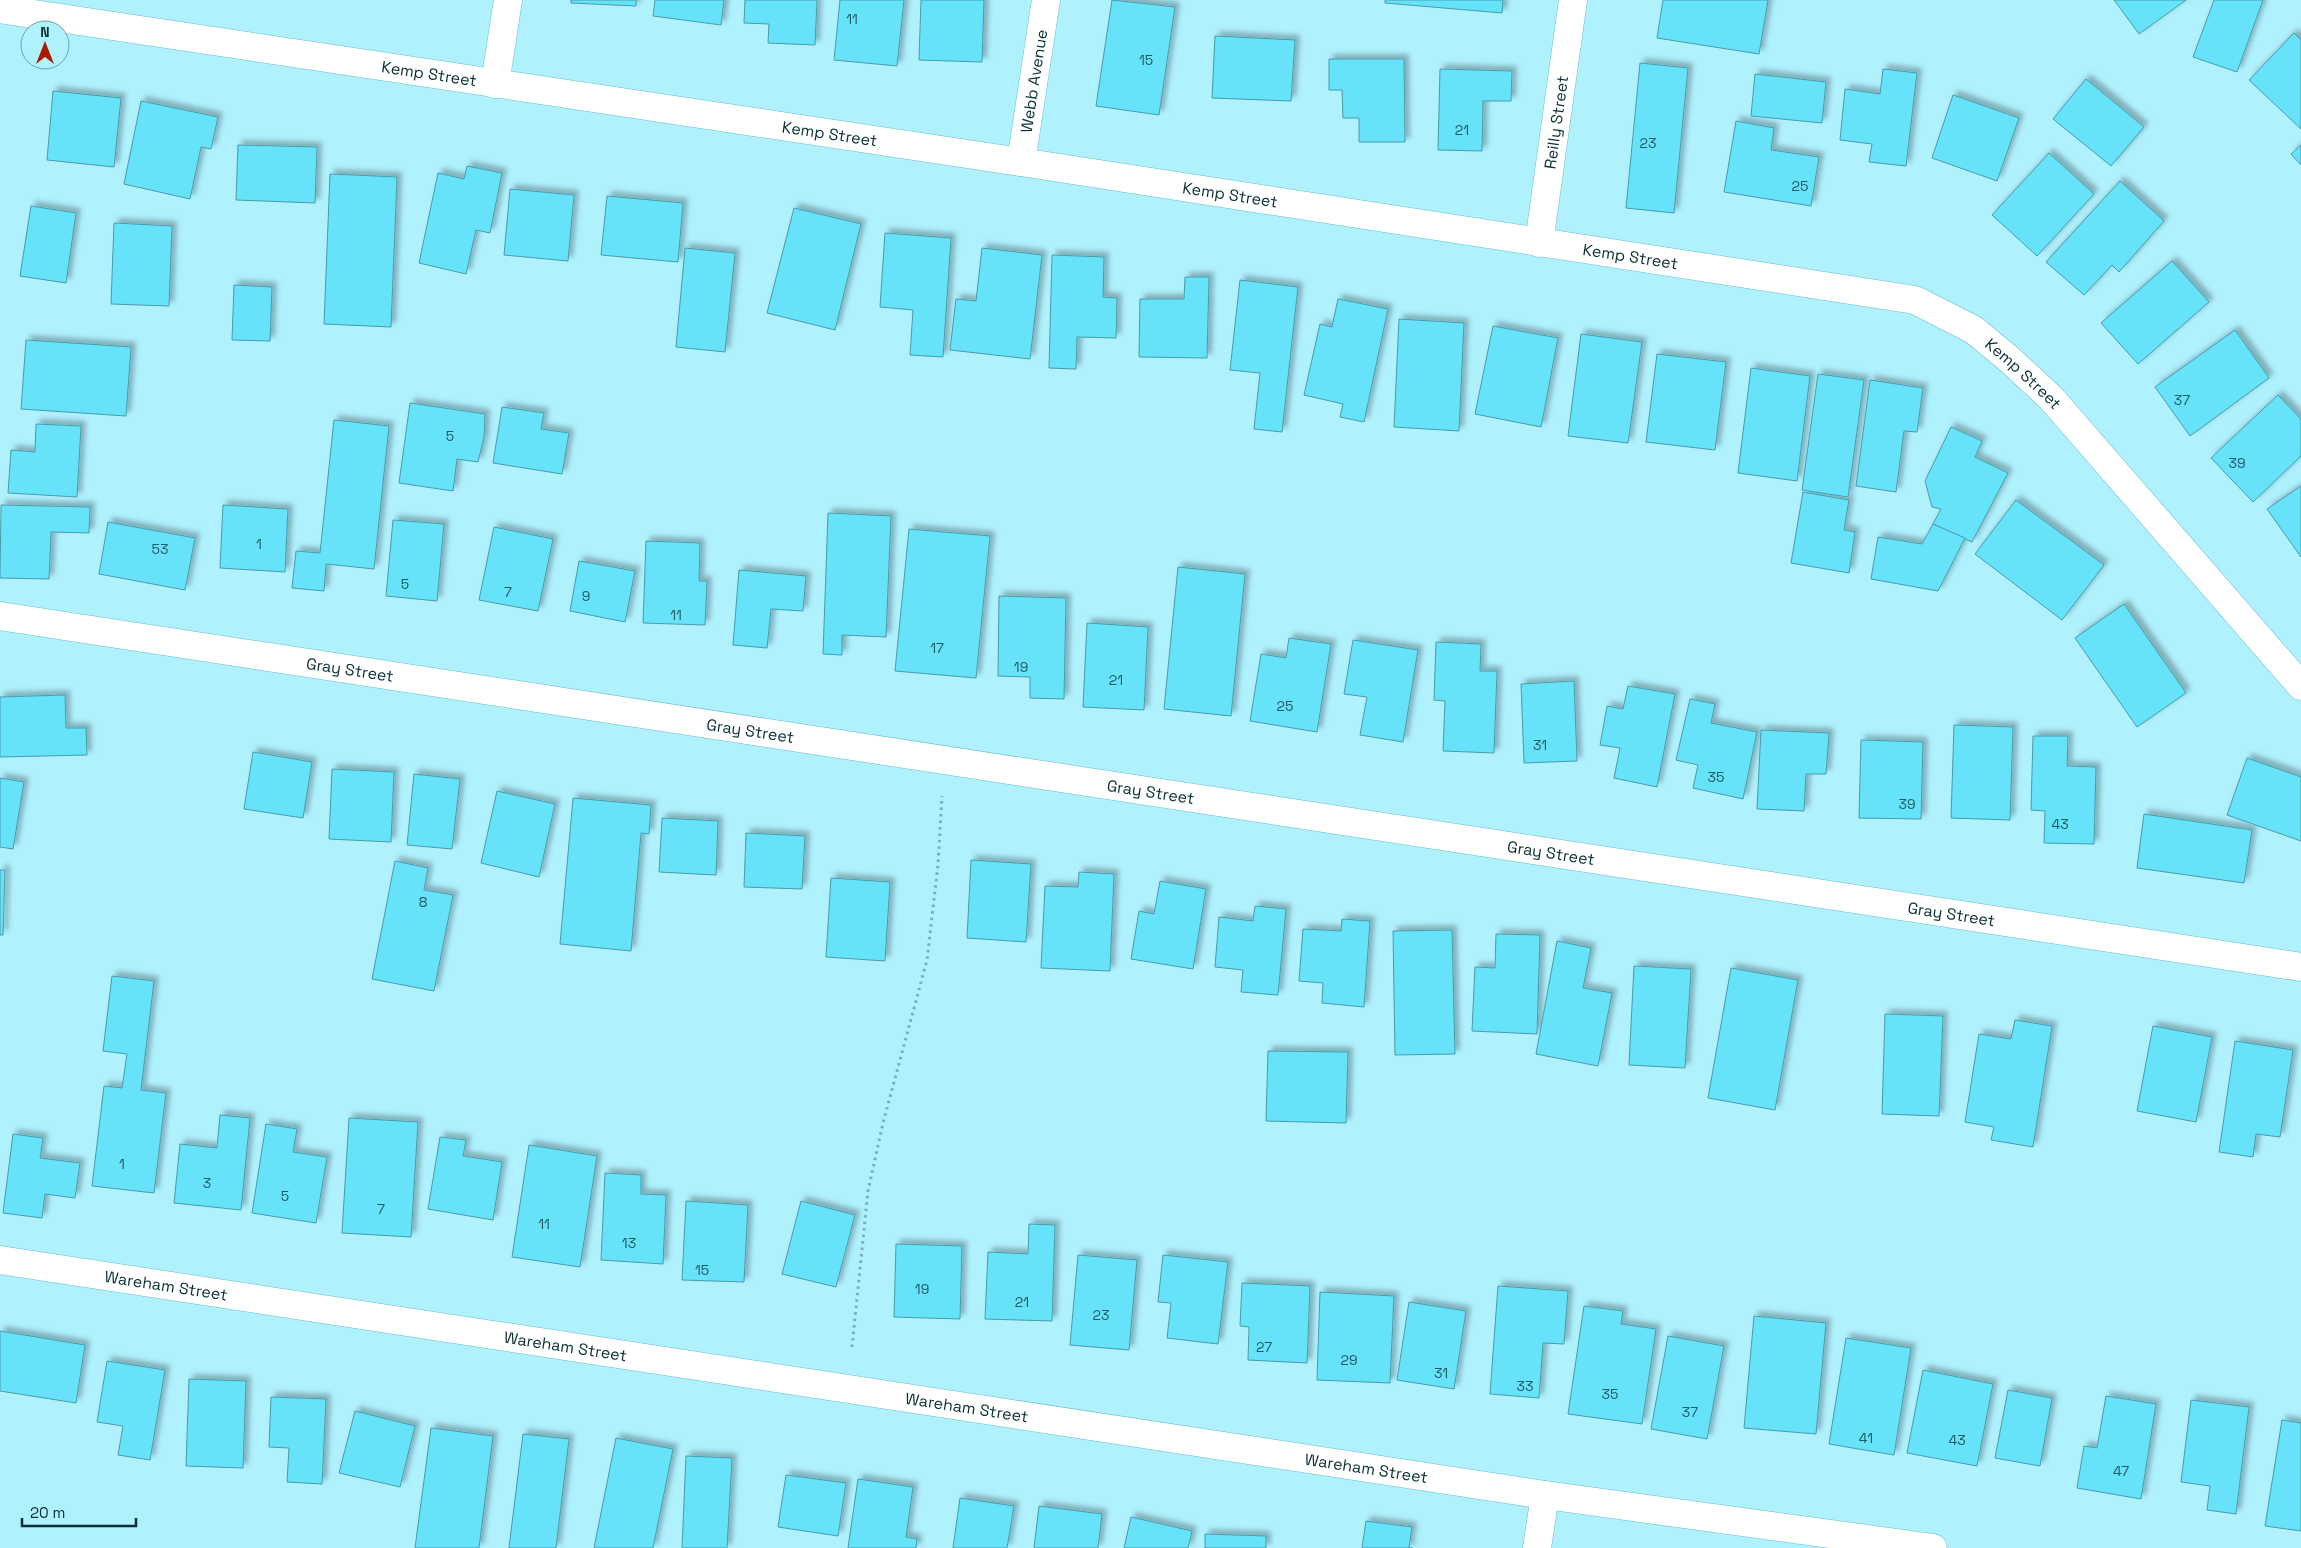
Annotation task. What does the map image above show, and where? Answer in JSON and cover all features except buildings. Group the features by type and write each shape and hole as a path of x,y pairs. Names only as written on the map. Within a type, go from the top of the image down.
{"street":[{"path":"495,84 508,0"},
{"name":"Webb Avenue","path":"1021,162 1046,0"},
{"name":"Reilly Street","path":"1538,243 1574,0"},
{"name":"Kemp Street","path":"0,9 1021,162 1915,300 1974,330 2051,398 2301,686"},
{"name":"Gray Street","path":"0,616 2301,967"},
{"name":"Wareham Street","path":"0,1260 1545,1495 1933,1548"},
{"path":"1537,1548 1545,1495"}],"path":[{"path":"852,1347 868,1191 883,1123 926,960 938,865 942,796"}]}
